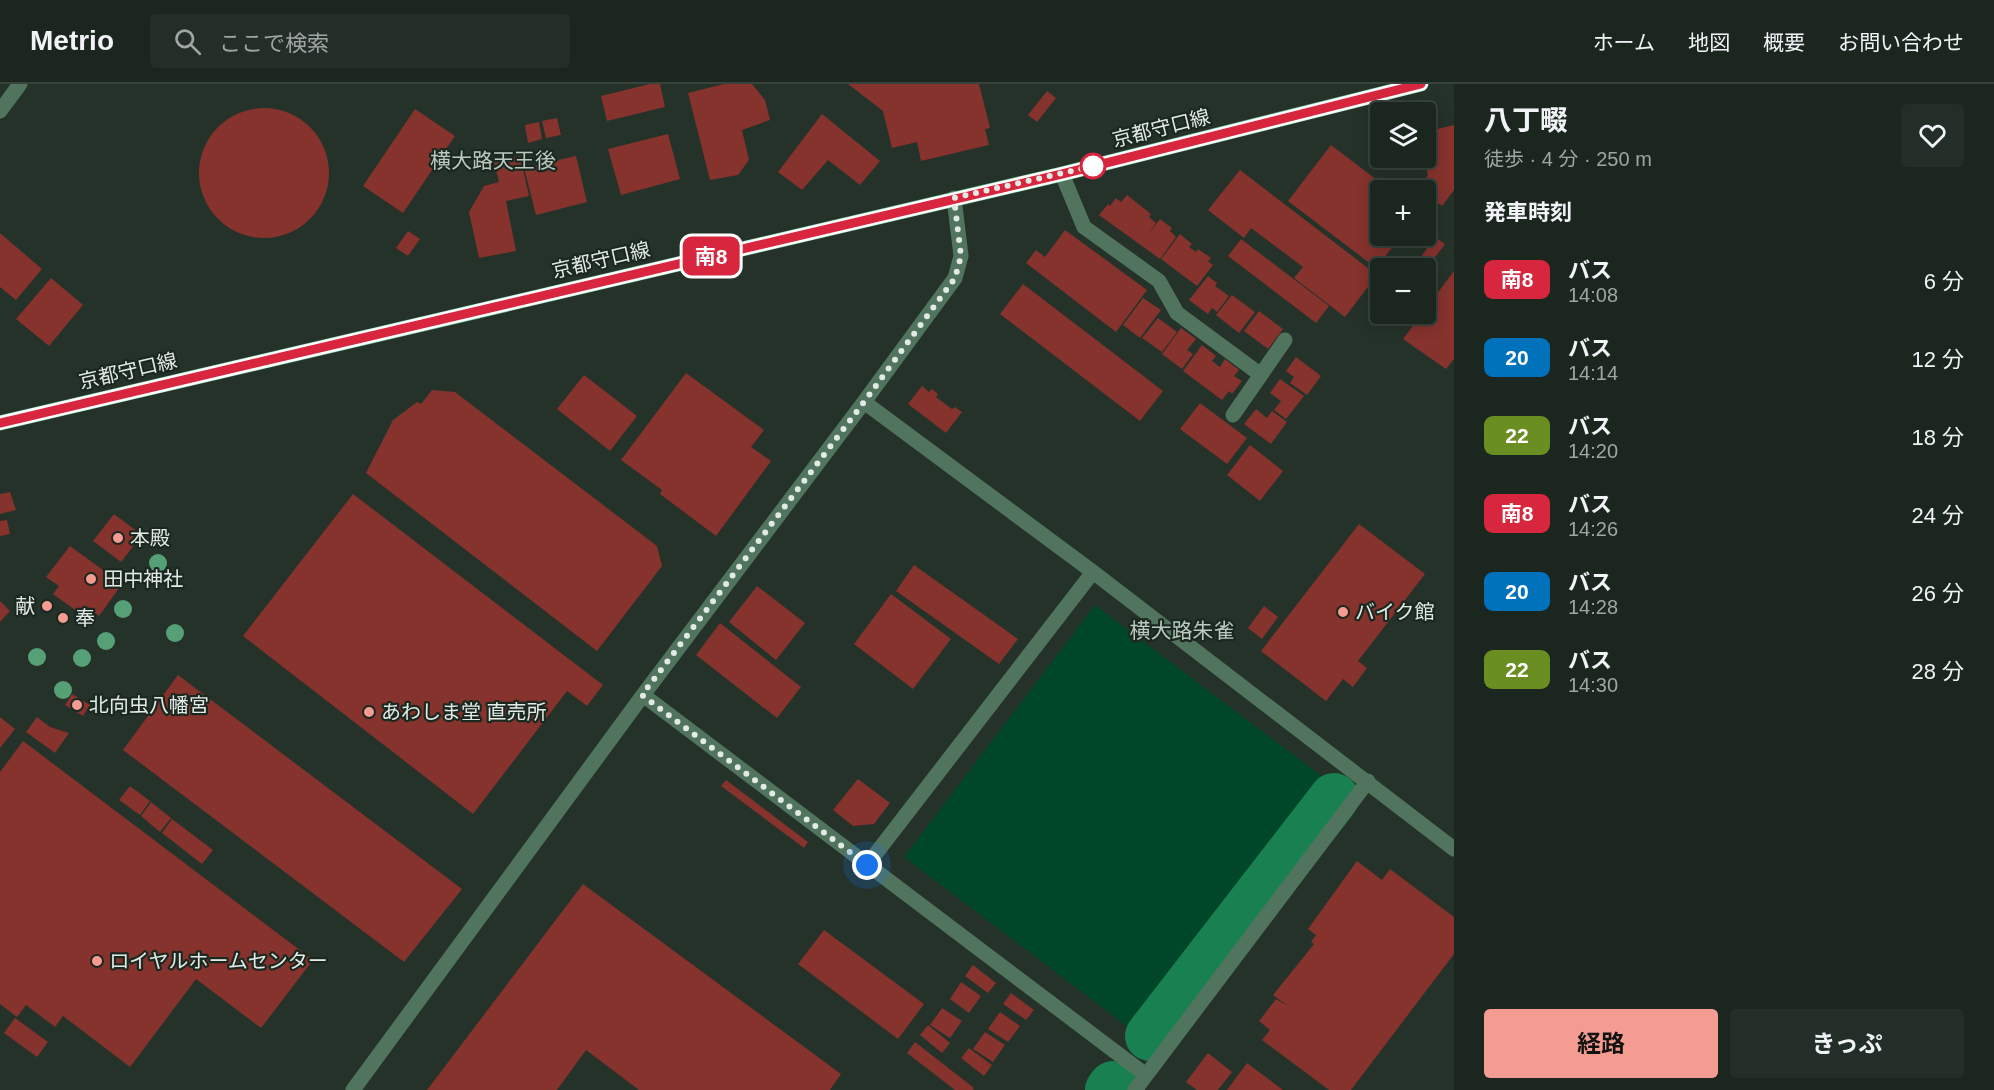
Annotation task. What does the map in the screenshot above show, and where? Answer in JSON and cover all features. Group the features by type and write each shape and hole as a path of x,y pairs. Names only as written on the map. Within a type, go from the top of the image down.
{"main road":[{"name":"京都守口線","path":"0,423 1062,174 1421,84"}],"street":[{"path":"0,111 20,84"},
{"path":"1062,174 1084,227 1159,281 1177,313 1261,375"},
{"path":"353,1090 642,695 955,278 961,256 954,198"},
{"path":"1233,415 1285,340"},
{"path":"864,402 1093,572 1454,849"},
{"path":"867,865 1093,572"},
{"path":"642,695 1146,1075"},
{"path":"1135,1090 1368,781"}],"green space":[{"path":"1095,605 1324,778 1133,1031 904,857"}],"building":[{"path":"650,84 660,84 665,107 607,121 601,96"},
{"path":"724,84 752,84 765,100 770,120 742,130 749,160 738,175 710,180 688,93"},
{"path":"848,84 979,84 990,128 985,129 989,145 921,161 917,142 892,148 883,111"},
{"path":"1047,91 1056,98 1037,122 1028,115"},
{"path":"264,108 289,113 310,127 324,148 329,173 324,198 310,219 289,233 264,238 239,233 218,219 204,198 199,173 204,148 218,127 239,113"},
{"path":"415,109 455,136 403,213 363,186"},
{"path":"822,114 880,161 860,185 828,160 802,190 778,172"},
{"path":"557,118 561,135 546,138 542,121"},
{"path":"539,122 542,139 528,143 525,125"},
{"path":"1454,125 1454,190 1442,206 1436,201 1436,180 1425,180 1428,175 1426,168 1436,168 1436,129"},
{"path":"668,134 680,179 621,195 608,149"},
{"path":"1331,145 1377,180 1370,180 1370,246 1393,246 1384,258 1370,258 1370,263 1288,201"},
{"path":"520,156 529,196 506,201 516,251 479,258 469,212 484,186 499,182 494,162"},
{"path":"576,156 587,202 536,215 524,168"},
{"path":"1240,170 1370,270 1370,284 1345,317 1294,278 1303,267 1251,228 1244,238 1208,210"},
{"path":"1127,195 1151,214 1149,217 1156,223 1147,236 1160,219 1172,228 1170,231 1176,237 1160,259 1099,215 1116,198 1121,202"},
{"path":"1065,230 1147,290 1116,332 1026,263 1036,250 1045,257"},
{"path":"408,231 420,239 408,256 396,248"},
{"path":"0,233 42,269 16,300 0,287"},
{"path":"1180,234 1192,244 1189,247 1196,252 1198,249 1211,258 1208,261 1213,265 1197,286 1161,259"},
{"path":"1436,238 1445,244 1435,258 1420,258 1429,246 1436,246"},
{"path":"1241,239 1329,306 1316,323 1228,256"},
{"path":"1454,271 1454,359 1446,369 1403,339 1414,324 1436,324 1436,295"},
{"path":"1208,276 1217,283 1215,286 1229,296 1217,312 1212,308 1208,314 1189,300"},
{"path":"51,278 83,305 49,346 16,319"},
{"path":"1023,284 1163,391 1140,421 1000,314"},
{"path":"1232,295 1255,312 1239,333 1216,315"},
{"path":"1143,298 1161,310 1140,338 1123,325"},
{"path":"1259,311 1283,329 1268,349 1244,331"},
{"path":"1158,318 1177,332 1162,352 1142,338"},
{"path":"1181,328 1196,339 1187,350 1193,354 1182,369 1162,354"},
{"path":"1202,345 1216,356 1212,361 1220,367 1225,359 1239,370 1234,376 1242,381 1232,394 1229,391 1222,400 1183,371"},
{"path":"1296,357 1321,376 1307,395 1290,383 1294,377 1286,371"},
{"path":"686,373 764,430 751,447 771,461 716,536 660,494 662,490 621,460"},
{"path":"584,375 637,416 610,451 557,409"},
{"path":"1280,379 1304,396 1286,419 1274,410 1281,401 1270,393"},
{"path":"922,386 929,392 932,389 938,394 936,397 952,409 955,407 962,412 946,433 908,404"},
{"path":"432,390 455,392 657,546 662,566 597,651 366,473 393,420 417,402 421,404"},
{"path":"1200,403 1247,438 1227,464 1180,429"},
{"path":"1256,409 1267,418 1272,411 1287,422 1271,444 1244,424"},
{"path":"1250,445 1283,471 1260,501 1227,475"},
{"path":"10,492 16,510 0,514 0,494"},
{"path":"353,494 603,685 587,706 567,691 473,814 243,636"},
{"name":"本殿","path":"114,514 142,535 121,562 93,541"},
{"path":"7,520 10,534 0,536 0,521"},
{"name":"バイク館","path":"1359,524 1425,574 1358,661 1367,668 1353,687 1343,679 1326,701 1261,651"},
{"path":"70,546 122,584 99,616 87,607 82,615 53,594 59,586 46,577"},
{"path":"914,565 1018,639 999,664 896,591"},
{"path":"757,586 805,623 776,660 729,622"},
{"path":"891,594 951,639 913,689 854,644"},
{"path":"0,601 10,611 0,622"},
{"path":"1264,606 1278,617 1262,639 1248,628"},
{"path":"720,623 801,687 777,718 696,655"},
{"path":"178,675 462,889 404,962 123,750"},
{"name":"北向虫八幡宮","path":"72,694 90,705 83,716 65,705"},
{"path":"0,717 15,729 0,748"},
{"path":"37,717 50,727 69,733 55,753 26,732"},
{"path":"23,741 313,960 261,1028 196,979 130,1067 63,1016 55,1027 26,1005 17,1017 0,1004 0,772"},
{"path":"858,779 890,803 874,824 853,826 833,810"},
{"path":"726,780 808,842 804,848 721,786"},
{"path":"130,786 150,801 140,815 119,800"},
{"path":"151,802 171,818 160,832 141,816"},
{"path":"172,819 213,850 202,864 162,833"},
{"path":"1357,861 1382,880 1390,869 1454,917 1454,954 1351,1090 1329,1090 1262,1040 1270,1030 1259,1021 1276,999 1288,1006 1273,995 1314,944 1311,942 1316,935 1308,929"},
{"path":"583,884 841,1074 830,1090 639,1090 586,1050 557,1090 427,1090"},
{"path":"824,930 924,1004 898,1039 798,964"},
{"path":"973,965 996,983 988,993 965,976"},
{"path":"961,982 981,996 969,1013 950,999"},
{"path":"1011,993 1034,1010 1026,1020 1003,1004"},
{"path":"942,1008 962,1021 950,1038 930,1025"},
{"path":"1000,1012 1020,1026 1008,1042 988,1029"},
{"path":"15,1018 48,1042 37,1057 4,1033"},
{"path":"928,1025 950,1043 942,1053 920,1035"},
{"path":"985,1032 1005,1045 993,1062 973,1049"},
{"path":"915,1042 974,1088 973,1090 955,1090 907,1053"},
{"path":"969,1048 992,1065 984,1076 961,1058"},
{"path":"1208,1053 1232,1072 1218,1090 1197,1090 1186,1082"},
{"path":"1247,1063 1283,1090 1227,1090"}],"waterway":[{"path":"1150,1036 1334,798"},
{"path":"1110,1090 1113,1086"}],"bus line":[{"name":"南8","path":"0,423 1062,174 1421,84"}],"place":[{"name":"本殿","path":"118,538"},
{"name":"田中神社","path":"91,579"},
{"name":"献","path":"47,606"},
{"name":"バイク館","path":"1343,612"},
{"name":"奉","path":"63,618"},
{"name":"北向虫八幡宮","path":"77,705"},
{"name":"あわしま堂 直売所","path":"369,712"},
{"name":"ロイヤルホームセンター","path":"97,961"}],"district":[{"name":"横大路天王後","path":"493,160"},
{"name":"横大路朱雀","path":"1182,630"}],"route":[{"path":"867,865 642,695 955,278 961,256 954,198 1093,166"}]}
